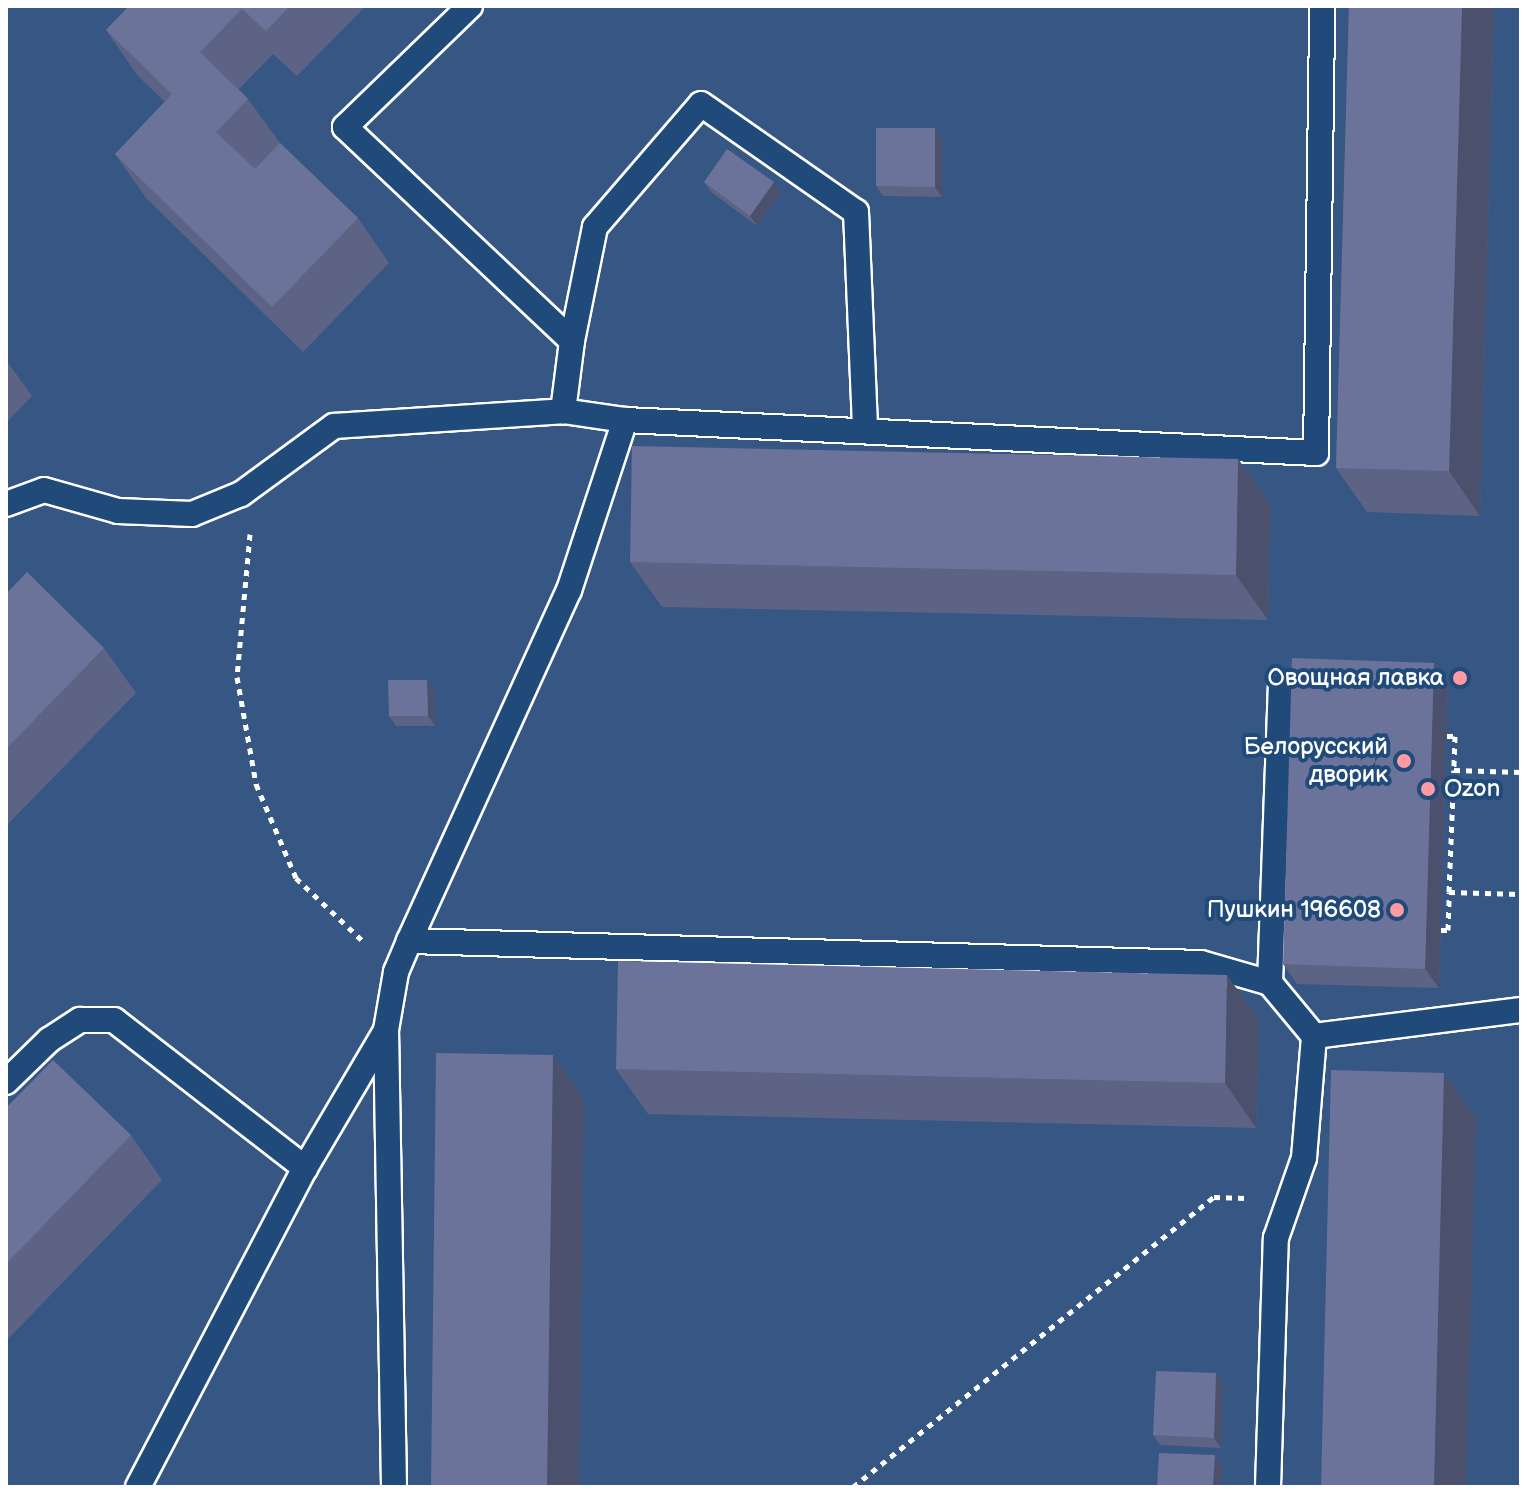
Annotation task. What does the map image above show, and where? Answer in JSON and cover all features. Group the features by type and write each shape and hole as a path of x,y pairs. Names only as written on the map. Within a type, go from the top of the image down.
{"lane":[{"path":"470,6 345,127 572,341"},
{"path":"6,504 44,490 118,511 192,514 241,494 334,426 563,411 625,420 865,428 1316,453 1322,6"},
{"path":"563,411 572,341 595,227 701,104 856,212 865,428"},
{"path":"394,1487 386,1030 396,972 569,590 625,420"},
{"path":"1270,983 1281,686"},
{"path":"409,941 1201,963 1270,983 1314,1036 1304,1158 1276,1238 1268,1487"},
{"path":"1314,1036 1521,1010"},
{"path":"6,1082 49,1040 80,1020 114,1020 305,1168"},
{"path":"138,1487 305,1168 386,1030"}],"path":[{"path":"241,494 251,528 237,677 256,784 296,878 396,972"},
{"path":"1441,930 1448,930 1454,770 1455,736 1447,736"},
{"path":"1454,770 1521,772"},
{"path":"1449,892 1520,894"},
{"path":"853,1487 1214,1197 1261,1198"}],"building":[{"path":"129,6 290,6 266,31 242,9 200,52 248,99 216,132 255,169 280,143 358,218 272,307 115,154 172,94 106,30"},
{"path":"1349,6 1462,6 1449,471 1336,468"},
{"path":"876,128 935,128 935,187 876,186"},
{"path":"727,149 774,182 750,216 704,182"},
{"path":"632,446 1238,459 1236,575 630,562"},
{"path":"27,572 104,648 6,749 6,594"},
{"path":"1292,658 1434,663 1425,969 1283,964"},
{"path":"388,680 427,680 428,716 389,716"},
{"path":"618,961 1227,975 1225,1083 616,1069"},
{"path":"436,1053 553,1055 547,1487 431,1487"},
{"path":"53,1060 131,1135 6,1264 6,1108"},
{"path":"1331,1070 1444,1073 1434,1487 1321,1487"},
{"path":"1156,1371 1216,1373 1214,1438 1153,1435"},
{"path":"1159,1453 1215,1455 1213,1487 1157,1487"}],"place":[{"name":"Овощная лавка","path":"1460,678"},
{"name":"Белорусский дворик","path":"1404,761"},
{"name":"Ozon","path":"1428,789"},
{"name":"Пушкин 196608","path":"1397,910"}]}
